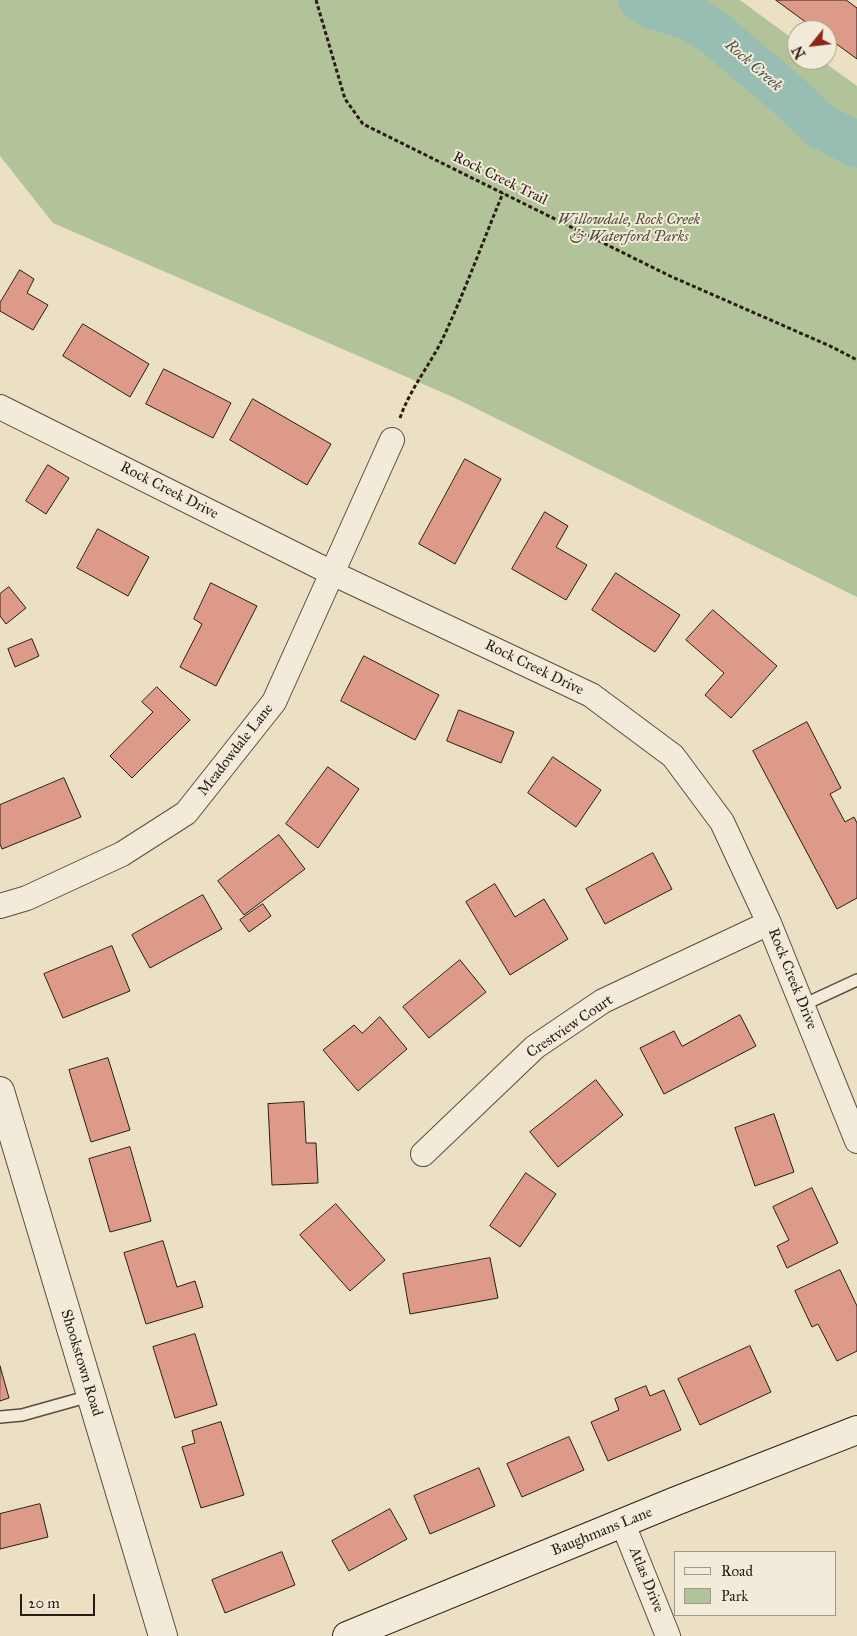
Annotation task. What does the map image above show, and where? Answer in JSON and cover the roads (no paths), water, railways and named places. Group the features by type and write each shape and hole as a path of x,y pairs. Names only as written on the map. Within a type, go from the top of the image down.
{"street":[{"name":"Rock Creek Drive","path":"0,407 332,573 591,695 673,756 722,822 769,923 857,1141"},
{"name":"Meadowdale Lane","path":"0,906 27,898 122,854 186,813 274,702 392,440"},
{"name":"Crestview Court","path":"423,1154 535,1047 603,1001 769,923"},
{"name":"Shookstown Road","path":"0,1091 163,1636"},
{"name":"Baughmans Lane","path":"347,1636 676,1501 857,1430"},
{"name":"Atlas Drive","path":"623,1524 668,1636"}],"lane":[{"path":"802,1005 857,980"},
{"path":"0,1417 22,1415 90,1396"}],"waterway":[{"name":"Rock Creek","path":"641,0 651,6 691,18 716,34 821,126 857,145"}],"park label":[{"name":"Willowdale, Rock Creek & Waterford Parks","path":"629,228"}]}
